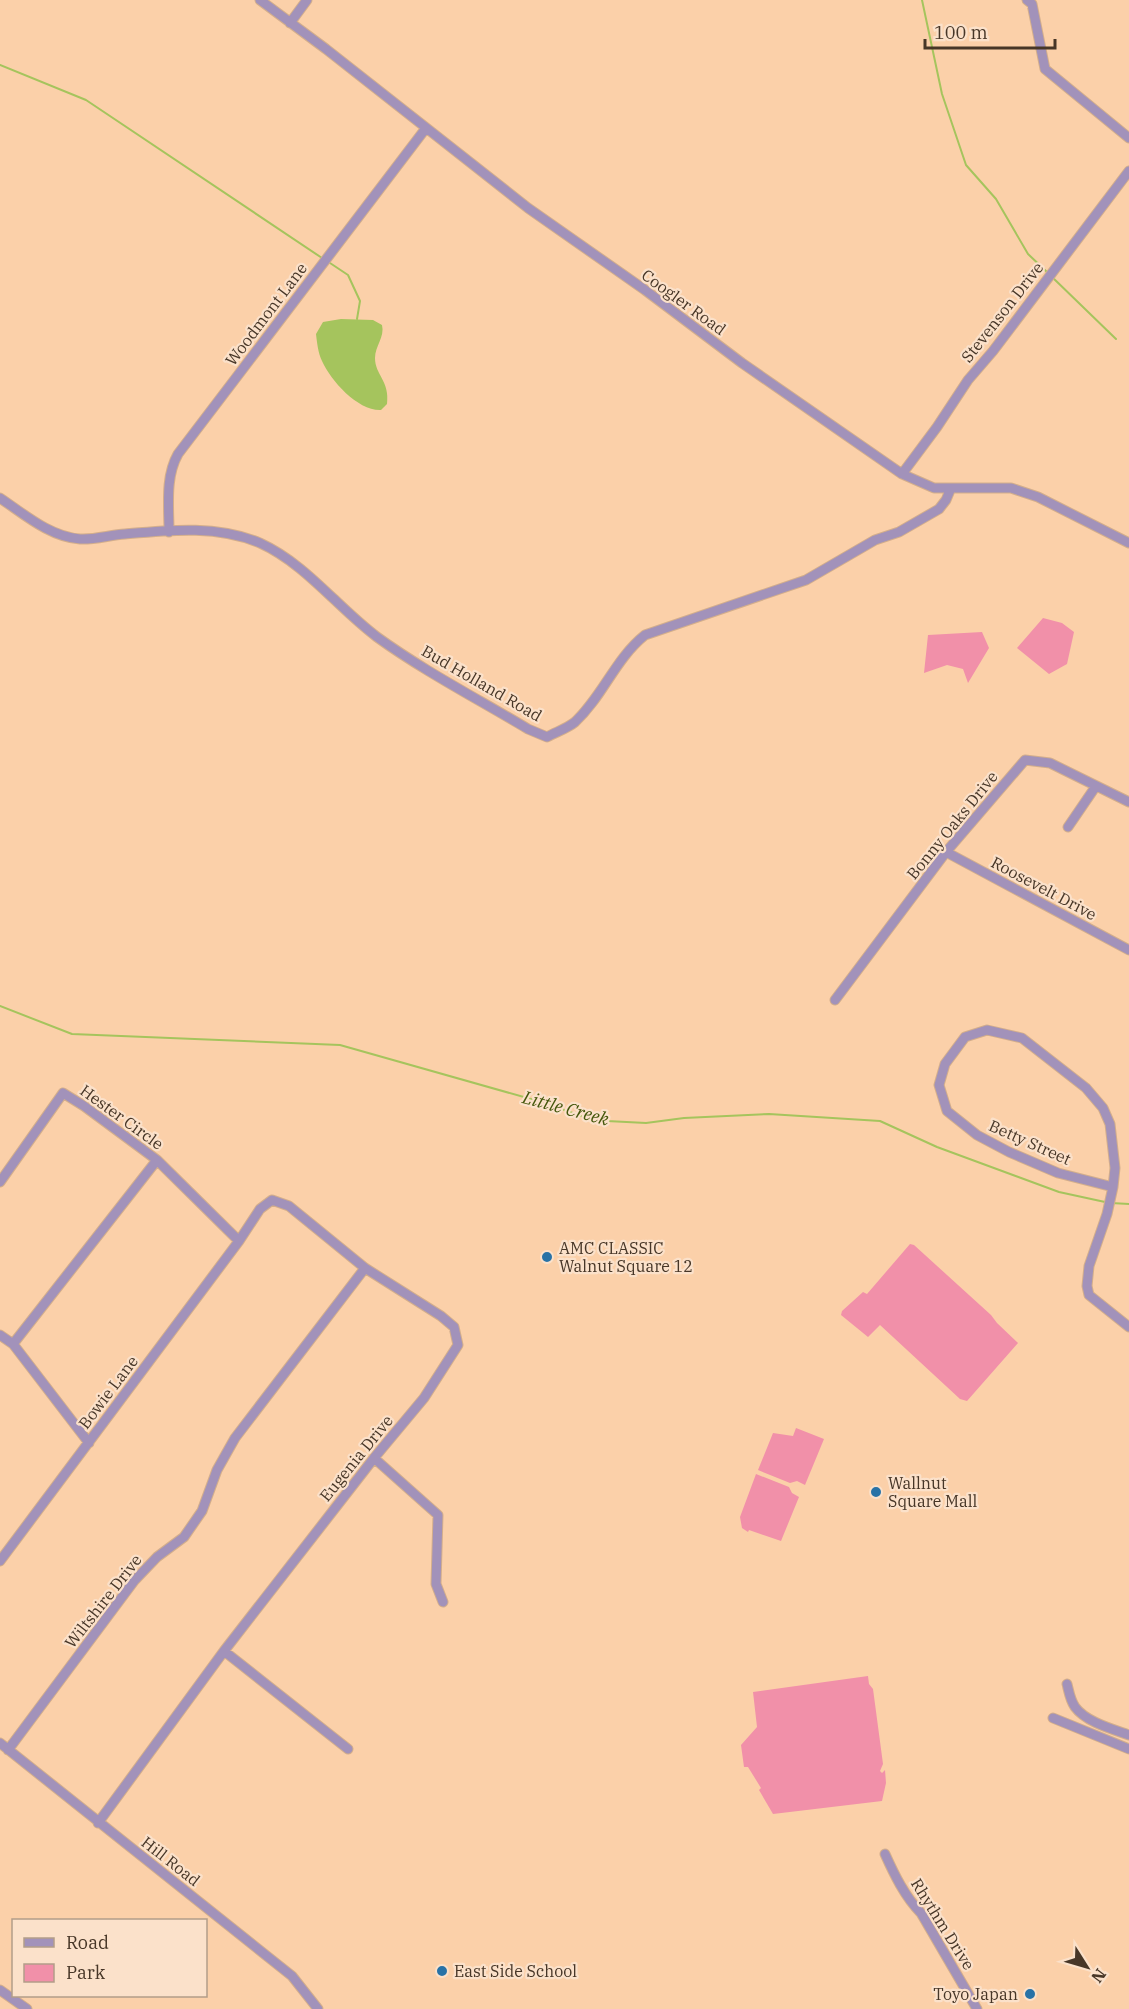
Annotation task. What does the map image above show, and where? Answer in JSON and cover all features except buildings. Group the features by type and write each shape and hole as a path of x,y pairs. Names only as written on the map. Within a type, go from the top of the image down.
{"street":[{"name":"Coogler Road","path":"260,0 528,208 645,290 742,363 902,474 934,488 1011,488 1038,497 1129,543"},
{"path":"290,23 307,0"},
{"path":"1027,0 1032,4 1045,69 1129,138"},
{"name":"Woodmont Lane","path":"169,532 170,474 178,454 426,128"},
{"name":"Stevenson Drive","path":"902,474 968,380 993,351 1129,171"},
{"name":"Bud Holland Road","path":"0,498 52,532 80,539 124,534 213,531 234,534 261,544 291,562 392,647 528,729 547,737 574,723 597,698 632,646 645,636 806,580 875,540 899,532 939,508 946,500 951,488"},
{"name":"Bonny Oaks Drive","path":"835,1000 946,852 1025,760 1050,763 1129,802"},
{"path":"1068,827 1095,786"},
{"name":"Roosevelt Drive","path":"946,852 1129,950"},
{"name":"Betty Street","path":"1113,1187 1058,1173 1009,1152 977,1135 947,1111 939,1085 945,1064 964,1037 987,1030 1022,1038 1086,1088 1103,1108 1110,1124 1115,1168 1113,1187 1107,1214 1089,1266 1087,1286 1089,1295 1098,1304 1129,1327"},
{"name":"Hester Circle","path":"0,1182 63,1094 84,1106 157,1160 239,1241"},
{"path":"13,1344 157,1160"},
{"name":"Eugenia Drive","path":"98,1823 224,1652 374,1458 424,1398 458,1345 454,1327 441,1316 365,1268 289,1206 272,1200 260,1209 239,1241"},
{"name":"Bowie Lane","path":"0,1561 239,1241"},
{"name":"Wiltshire Drive","path":"4,1746 134,1581 157,1557 184,1537 202,1511 217,1470 235,1438 365,1268"},
{"path":"0,1335 13,1344 88,1443"},
{"path":"374,1458 438,1515 436,1584 443,1602"},
{"path":"224,1652 348,1749"},
{"path":"1067,1684 1070,1699 1080,1712 1129,1735"},
{"path":"1053,1718 1129,1749"},
{"name":"Hill Road","path":"4,1746 292,1976 318,2009"},
{"name":"Rhythm Drive","path":"885,1854 894,1874 921,1913 977,2009"},
{"path":"0,1990 27,2009"}],"green space":[{"path":"1043,618 1062,623 1074,632 1067,664 1049,674 1017,648"},
{"path":"982,632 989,648 968,683 963,669 947,665 924,673 928,635"},
{"path":"910,1244 914,1245 991,1315 1018,1343 967,1401 960,1399 880,1325 868,1337 841,1315 842,1311 863,1292 867,1294"},
{"path":"796,1428 824,1439 805,1485 797,1481 790,1483 758,1470 773,1433 793,1436"},
{"path":"756,1474 789,1487 792,1493 799,1497 781,1541 749,1530 748,1532 742,1528 740,1517"},
{"path":"868,1676 869,1684 873,1689 883,1764 880,1771 882,1773 885,1770 886,1783 882,1801 773,1814 759,1790 761,1788 748,1767 744,1767 741,1745 757,1727 753,1692"}],"shaded area":[{"path":"341,319 373,320 382,325 382,334 375,358 387,396 387,404 381,410 363,406 346,393 322,361 316,334 323,322"}],"waterway":[{"path":"922,0 942,94 966,165 996,199 1028,254 1047,272"},
{"path":"0,65 86,100 322,258"},
{"path":"327,261 348,275 360,301 357,319"},
{"path":"1051,276 1116,339"},
{"name":"Little Creek","path":"0,1006 72,1034 340,1045 545,1103 581,1116 607,1121 646,1123 684,1118 769,1114 880,1121 937,1147 1059,1192 1105,1202"},
{"name":"Little Creek","path":"1111,1203 1129,1204"}],"place":[{"name":"AMC CLASSIC Walnut Square 12","path":"547,1257"},
{"name":"Wallnut Square Mall","path":"876,1492"},
{"name":"East Side School","path":"442,1971"},
{"name":"Toyo Japan","path":"1030,1994"}]}
